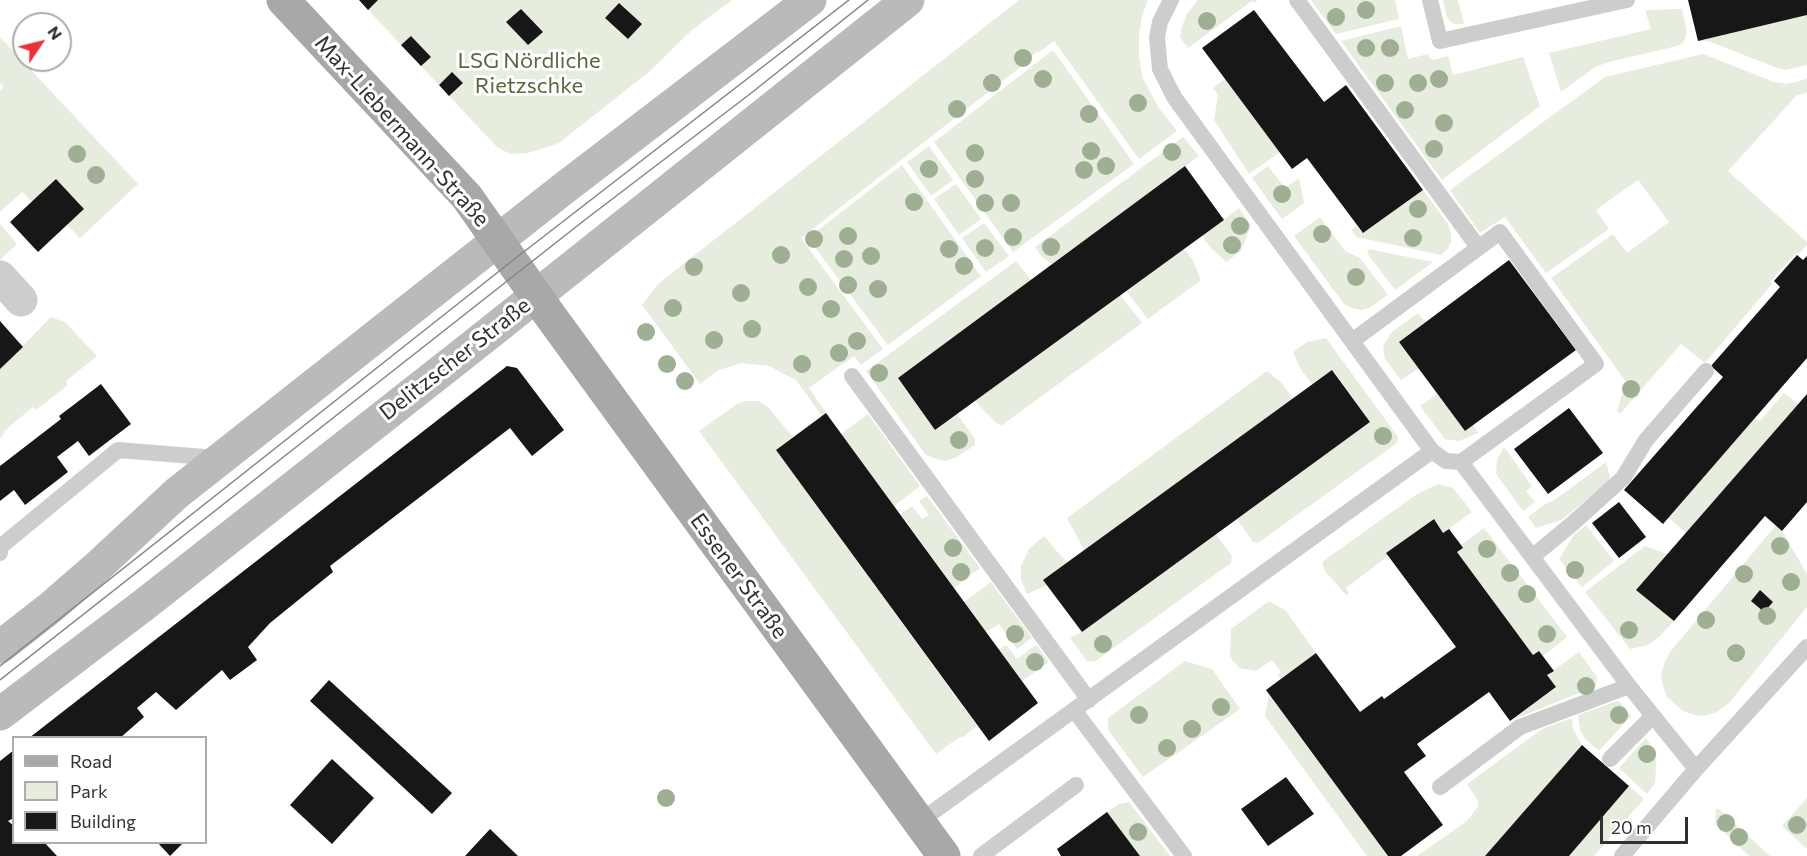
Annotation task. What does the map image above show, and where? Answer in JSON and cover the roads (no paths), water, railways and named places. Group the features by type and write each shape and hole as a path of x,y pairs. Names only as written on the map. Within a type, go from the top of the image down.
{"main road":[{"name":"Max-Liebermann-Straße","path":"283,0 462,192 536,295"},
{"path":"0,647 95,569 177,493 563,189 810,0"},
{"name":"Delitzscher Straße","path":"0,714 162,590 908,0"},
{"name":"Essener Straße","path":"536,295 944,856"}],"lane":[{"path":"1171,0 1160,22 1157,38 1160,69 1170,90 1192,124 1432,452 1446,461 1461,462 1596,364 1500,232 1352,341"},
{"path":"1297,0 1478,248"},
{"path":"1430,0 1440,41 1628,0"},
{"path":"1532,557 1623,478 1646,440 1706,371"},
{"path":"852,376 1089,700"},
{"path":"0,553 0,547 118,450 221,458"},
{"path":"919,822 1432,452"},
{"path":"1461,462 1629,686 1696,769"},
{"path":"1622,856 1696,769 1807,647"},
{"path":"1440,787 1520,728 1629,686"},
{"path":"1074,710 1185,856"},
{"path":"1610,759 1653,716"},
{"path":"981,856 1076,785"}],"tram line":[{"path":"0,666 512,261 849,0"},
{"path":"0,680 868,0"}],"park label":[{"name":"LSG Nördliche Rietzschke","path":"529,74"}]}
